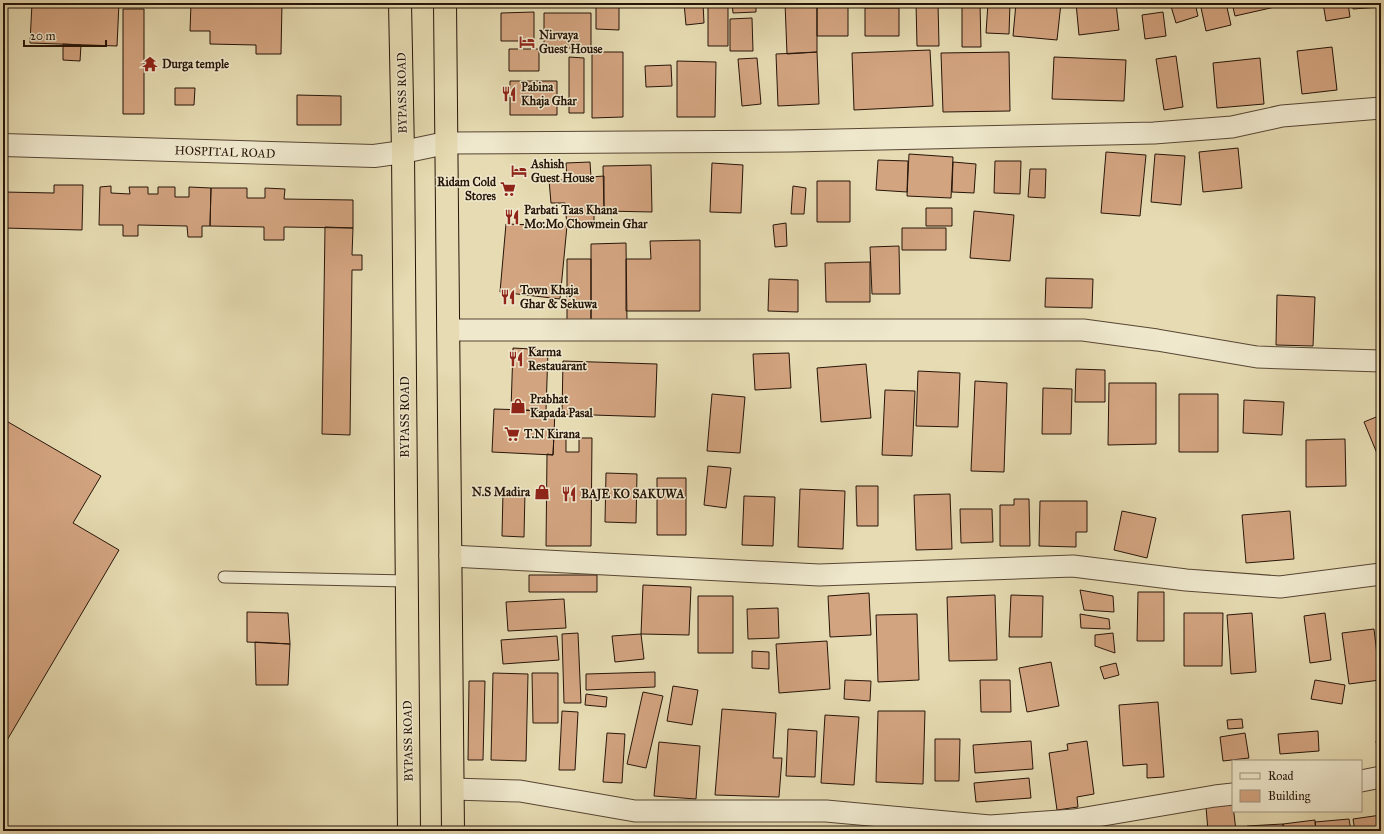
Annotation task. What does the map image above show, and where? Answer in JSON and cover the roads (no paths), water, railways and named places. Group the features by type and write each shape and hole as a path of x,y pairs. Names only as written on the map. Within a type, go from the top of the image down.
{"highway":[{"name":"BYPASS ROAD","path":"400,3 403,152 409,831"},
{"path":"445,3 453,831"}],"street":[{"path":"446,143 791,141 1154,133 1232,127 1282,116 1381,108"},
{"name":"HOSPITAL ROAD","path":"3,145 374,156 403,152 446,143"},
{"path":"448,330 1083,330 1157,340 1258,357 1381,362"},
{"path":"450,556 819,575 1073,566 1186,580 1280,587 1381,574"},
{"path":"1362,781 1381,777"},
{"path":"453,789 520,791 636,812 826,811 990,826 1074,820 1232,794"}],"lane":[{"path":"224,577 407,581"}],"place":[{"name":"Nirvaya Guest House","path":"527,42"},
{"name":"Durga temple","path":"150,64"},
{"name":"Pabina Khaja Ghar","path":"509,94"},
{"name":"Ashish Guest House","path":"519,171"},
{"name":"Ridam Cold Stores","path":"508,189"},
{"name":"Parbati Taas Khana Mo:Mo Chowmein Ghar","path":"512,217"},
{"name":"Town Khaja Ghar & Sekuwa","path":"508,297"},
{"name":"Karma Restauarant","path":"516,359"},
{"name":"Prabhat Kapada Pasal","path":"518,406"},
{"name":"T.N Kirana","path":"512,434"},
{"name":"N.S Madira","path":"542,492"},
{"name":"BAJE KO SAKUWA","path":"569,494"}]}
